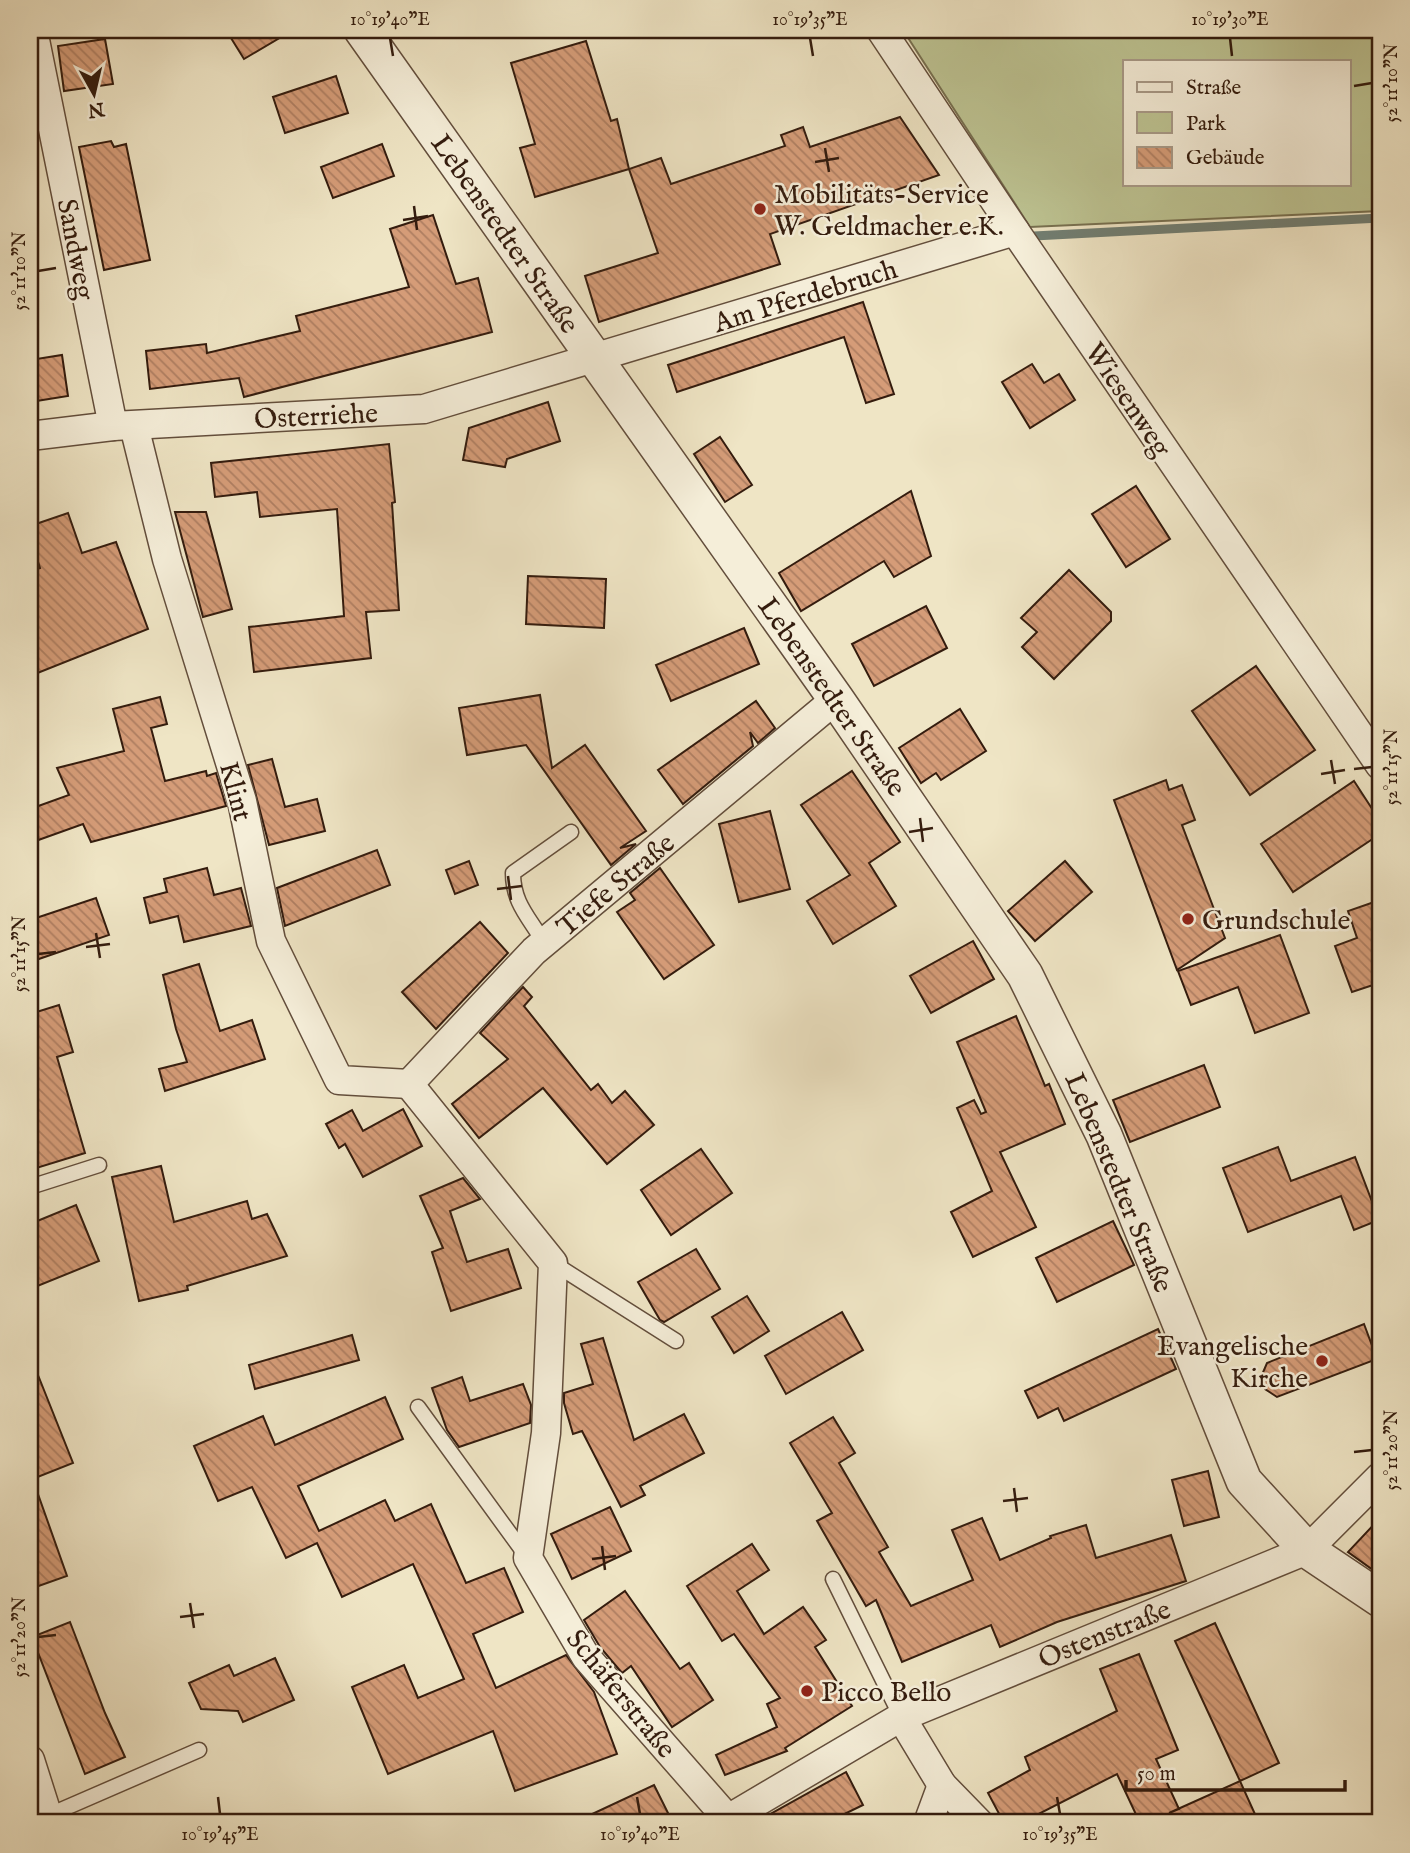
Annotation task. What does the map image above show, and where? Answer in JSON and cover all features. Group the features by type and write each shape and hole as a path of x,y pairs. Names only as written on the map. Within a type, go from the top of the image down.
{"street":[{"name":"Sandweg","path":"33,30 124,426"},
{"name":"Lebenstedter Straße","path":"362,30 836,699 1025,975 1104,1135 1244,1481 1307,1550 1380,1599"},
{"name":"Wiesenweg","path":"881,30 1380,765"},
{"name":"Am Pferdebruch","path":"595,358 1015,231"},
{"name":"Osterriehe","path":"30,436 124,426 424,409 595,358"},
{"name":"Klint","path":"124,426 242,802 271,942 339,1080 409,1084"},
{"name":"Tiefe Straße","path":"409,1084 534,951 836,699"},
{"path":"409,1084 553,1263 546,1433 528,1558"},
{"path":"1307,1550 1380,1477"},
{"name":"Ostenstraße","path":"726,1821 901,1717 1307,1550"},
{"name":"Schäferstraße","path":"528,1558 586,1657 726,1821"},
{"path":"901,1717 943,1785 979,1823"},
{"path":"30,1760 49,1820"},
{"path":"928,1823 943,1785"}],"lane":[{"path":"544,943 531,920 519,906 513,888 513,873 571,832"},
{"path":"30,1187 99,1165"},
{"path":"553,1263 676,1341"},
{"name":"Schäferstraße","path":"418,1407 528,1558"},
{"path":"833,1579 901,1717"},
{"path":"49,1820 199,1750"}],"green space":[{"path":"903,30 1380,30 1380,211 1030,227"}],"building":[{"path":"226,30 293,30 244,59"},
{"path":"105,39 113,84 64,91 58,46"},
{"path":"586,41 611,121 617,119 629,169 535,197 520,148 535,144 511,63"},
{"path":"336,76 348,113 285,133 273,97"},
{"name":"Mobilitäts-Service W. Geldmacher e.K.","path":"900,117 939,175 770,234 780,264 599,322 585,276 658,253 629,169 661,158 671,184 785,146 781,135 803,127 810,147"},
{"path":"111,141 114,147 126,144 150,260 104,270 79,147"},
{"path":"382,144 394,176 333,198 321,167"},
{"path":"433,215 456,284 478,278 492,332 244,397 239,378 150,389 146,351 206,344 207,353 300,331 296,316 409,287 390,229"},
{"path":"863,302 894,394 866,403 844,337 677,392 668,365"},
{"path":"62,355 68,396 30,402 30,360"},
{"path":"1032,364 1044,383 1059,374 1075,400 1030,428 1002,382"},
{"path":"548,402 560,441 507,459 505,467 463,460 469,428"},
{"path":"720,437 752,485 725,502 694,454"},
{"path":"389,444 395,502 392,503 399,610 366,612 371,658 254,672 249,627 344,616 337,509 260,517 257,492 215,497 211,463"},
{"path":"1136,486 1170,539 1126,567 1092,514"},
{"path":"911,491 931,556 894,577 884,561 801,611 779,573"},
{"path":"175,512 206,512 232,609 203,617"},
{"path":"68,513 82,553 116,542 148,629 30,676 30,571 40,568 30,536 30,526"},
{"path":"1069,570 1111,612 1111,621 1054,679 1022,647 1037,632 1021,618"},
{"path":"528,576 606,579 604,628 526,624"},
{"path":"926,606 947,648 874,686 852,644"},
{"path":"744,628 759,664 671,701 656,665"},
{"path":"1256,666 1315,750 1250,795 1192,711"},
{"path":"540,695 552,768 585,745 646,831 620,848 636,844 611,865 526,745 467,755 459,708"},
{"path":"160,697 167,724 151,728 165,781 206,771 207,776 216,773 226,806 91,842 83,824 30,843 30,809 69,795 57,768 124,751 113,709"},
{"path":"756,701 775,728 758,743 750,732 753,746 683,804 658,770"},
{"path":"960,709 986,751 941,780 936,773 921,783 899,748"},
{"path":"272,759 285,807 317,799 325,831 269,845 248,765"},
{"path":"852,771 900,842 869,863 896,906 833,944 807,901 850,875 801,805"},
{"path":"1166,780 1169,790 1182,785 1195,820 1182,825 1225,938 1177,970 1114,800"},
{"path":"1354,781 1380,821 1380,834 1293,892 1261,844"},
{"path":"770,811 790,889 739,902 719,824"},
{"path":"377,850 390,885 285,926 277,888"},
{"path":"469,861 478,885 455,894 446,870"},
{"path":"1065,861 1092,892 1035,941 1008,911"},
{"path":"207,868 214,895 241,888 251,926 184,942 178,916 150,923 144,898 167,892 164,879"},
{"path":"660,868 714,945 664,979 617,912 635,900 630,893"},
{"path":"96,898 109,935 30,962 30,920"},
{"path":"1380,900 1380,994 1377,994 1373,985 1352,992 1335,946 1357,938 1348,911"},
{"path":"480,922 508,953 436,1029 402,992"},
{"path":"1280,935 1309,1013 1255,1033 1238,987 1191,1005 1178,971"},
{"path":"973,941 994,979 931,1013 910,976"},
{"path":"199,964 220,1031 252,1020 265,1059 165,1091 159,1069 187,1062 163,975"},
{"path":"523,987 532,997 524,1006 591,1090 598,1084 612,1103 625,1091 654,1125 607,1164 543,1088 479,1138 452,1104 508,1059 480,1033"},
{"path":"59,1005 73,1052 57,1057 85,1153 30,1170 30,1014"},
{"path":"1016,1016 1045,1086 1049,1084 1065,1124 1000,1152 1036,1227 973,1257 951,1212 992,1191 957,1108 974,1100 981,1114 986,1112 957,1042"},
{"path":"1204,1065 1220,1107 1130,1142 1113,1100"},
{"path":"403,1109 422,1146 363,1177 345,1144 339,1148 326,1124 352,1110 363,1131"},
{"path":"1278,1147 1291,1181 1355,1157 1379,1220 1354,1230 1341,1196 1248,1232 1223,1168"},
{"path":"701,1149 732,1193 671,1235 641,1190"},
{"path":"161,1166 174,1222 247,1201 252,1219 267,1214 287,1256 187,1286 188,1290 139,1301 112,1177"},
{"path":"463,1178 480,1199 450,1211 467,1262 508,1249 521,1288 451,1311 432,1252 443,1248 420,1196"},
{"path":"76,1205 99,1261 30,1289 30,1224"},
{"path":"1113,1221 1134,1265 1057,1302 1036,1258"},
{"path":"696,1249 720,1289 664,1322 660,1320 638,1282"},
{"path":"747,1296 769,1331 734,1353 712,1317"},
{"path":"842,1312 863,1350 786,1394 765,1356"},
{"name":"Evangelische Kirche","path":"1364,1324 1377,1359 1277,1397 1265,1389 1261,1377 1267,1363"},
{"path":"1158,1329 1176,1369 1064,1421 1058,1408 1038,1418 1025,1391"},
{"path":"352,1335 359,1360 255,1389 249,1365"},
{"path":"603,1338 634,1440 684,1414 704,1453 640,1486 645,1495 621,1507 582,1431 573,1434 564,1403 564,1393 593,1384 581,1344"},
{"path":"30,1355 73,1463 30,1480"},
{"path":"462,1377 470,1401 523,1384 531,1405 530,1423 459,1447 447,1430 432,1388"},
{"path":"385,1397 403,1439 298,1486 319,1531 385,1500 395,1521 431,1504 466,1583 504,1568 523,1612 473,1634 496,1688 566,1655 594,1692 617,1754 515,1791 493,1731 388,1774 352,1687 404,1665 418,1698 464,1679 413,1564 342,1597 317,1543 286,1558 252,1487 218,1501 194,1446 263,1416 275,1445"},
{"path":"833,1417 855,1453 839,1463 888,1547 879,1552 911,1606 973,1580 952,1530 982,1518 1000,1560 1051,1538 1050,1536 1086,1525 1096,1558 1171,1535 1186,1581 1057,1622 1000,1647 991,1625 902,1662 876,1600 866,1606 817,1521 832,1513 790,1443"},
{"path":"1208,1471 1219,1517 1184,1526 1172,1480"},
{"path":"33,1480 67,1576 30,1589 30,1481"},
{"path":"610,1507 631,1551 572,1579 551,1534"},
{"path":"1380,1518 1380,1575 1348,1552"},
{"path":"752,1544 769,1570 737,1591 764,1634 803,1607 826,1640 815,1647 852,1706 785,1748 787,1751 725,1775 716,1755 777,1727 767,1704 780,1698 734,1634 722,1641 687,1586"},
{"path":"625,1591 680,1669 689,1663 713,1700 672,1727 631,1666 622,1673 600,1647 584,1620"},
{"path":"70,1622 125,1757 85,1774 32,1637"},
{"path":"1215,1623 1279,1763 1240,1781 1175,1641"},
{"path":"1139,1654 1178,1750 1156,1759 1179,1809 1240,1781 1259,1823 1140,1823 1117,1774 1021,1823 1004,1823 988,1793 1030,1770 1025,1757 1117,1711 1100,1669"},
{"path":"275,1658 294,1700 243,1722 238,1711 201,1709 189,1683 229,1665 234,1676"},
{"path":"846,1772 863,1805 826,1823 754,1823"},
{"path":"654,1785 673,1823 573,1823"}],"waterway":[{"path":"1034,236 1380,218"}],"place":[{"name":"Mobilitäts-Service W. Geldmacher e.K.","path":"760,209"},
{"name":"Grundschule","path":"1188,919"},
{"name":"Evangelische Kirche","path":"1322,1361"},
{"name":"Picco Bello","path":"807,1691"}]}
